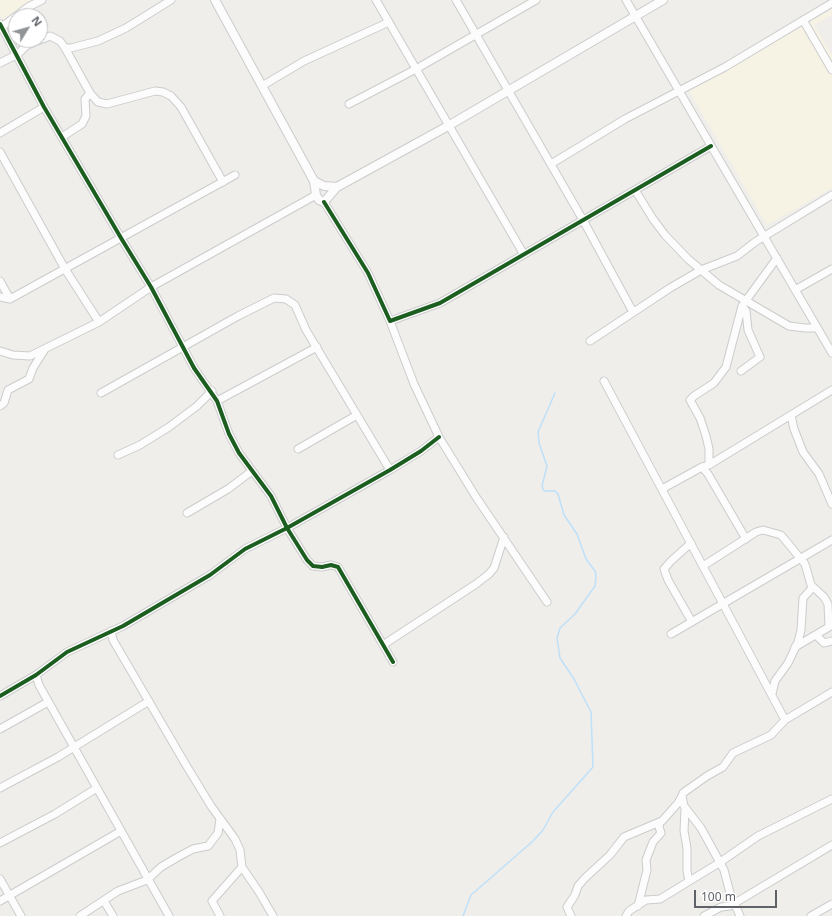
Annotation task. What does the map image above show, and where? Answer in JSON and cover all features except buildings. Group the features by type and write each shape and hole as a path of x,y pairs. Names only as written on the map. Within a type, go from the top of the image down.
{"street":[{"path":"27,8 42,0"},
{"path":"65,48 82,46 112,35 171,0"},
{"path":"215,0 314,181 316,195 319,200 324,202 368,273 390,321 414,384 439,437 547,602"},
{"path":"376,0 523,253"},
{"path":"456,0 583,220 633,312"},
{"path":"349,104 416,69 536,0"},
{"path":"626,0 832,354"},
{"path":"324,202 337,187 448,126 662,0"},
{"path":"551,164 625,119 725,67 832,3"},
{"path":"803,20 832,70"},
{"path":"262,86 304,61 389,22"},
{"path":"1,25 18,54 44,107 151,287 194,368 212,391 232,443 271,496 287,528 307,560 313,566 322,567 332,565 338,567 393,662"},
{"path":"48,37 50,36 60,41 90,93 98,102 107,104 154,91 163,92 171,96 181,107 223,182"},
{"path":"0,63 18,54 24,48"},
{"path":"62,137 82,124 86,116 85,99 90,93"},
{"path":"0,132 44,107"},
{"path":"390,321 440,303 523,253 711,146"},
{"path":"0,152 65,269 99,322"},
{"path":"0,297 10,299 235,175"},
{"path":"314,181 324,186 337,187"},
{"path":"635,190 665,235 688,259 719,285 744,304 789,326 796,328 816,328"},
{"path":"0,351 13,355 30,356 45,349 99,322 151,287 316,195"},
{"path":"590,341 633,312 702,270 737,256 755,242 832,195"},
{"path":"746,539 708,474 705,466 710,449 700,418 690,400 714,383 726,367 744,304 777,258"},
{"path":"795,290 832,269"},
{"path":"0,281 10,299"},
{"path":"101,393 238,316 274,298 279,298 290,301 295,305 317,347 390,470"},
{"path":"741,370 759,359 760,354 748,330 744,304"},
{"path":"217,401 317,347"},
{"path":"0,406 4,403 8,390 29,379 33,368 45,349"},
{"path":"604,382 785,720"},
{"path":"662,489 705,466 832,390"},
{"path":"118,454 140,445 169,427 197,406 212,391"},
{"path":"298,449 357,415"},
{"path":"790,415 803,452 819,474 832,504"},
{"path":"0,696 36,675 67,652 112,631 210,574 245,549 287,528 390,470 439,437"},
{"path":"187,513 228,489 252,471"},
{"path":"703,566 760,531 776,533 785,540 806,566 808,576 813,587 828,601 830,624 827,628 795,647"},
{"path":"383,645 489,574 494,568 504,537"},
{"path":"671,634 832,540"},
{"path":"691,543 664,569 668,580 692,622"},
{"path":"772,694 775,681 788,663 801,630 803,598 813,587"},
{"path":"112,631 113,640 186,765 220,819 235,839 240,850 242,867 273,916"},
{"path":"816,635 824,643 832,641"},
{"path":"36,675 39,685 48,702 147,880 169,916"},
{"path":"571,916 567,907 575,895 578,886 610,855 624,837 637,830 660,822 675,807 686,790 703,778 723,767 734,753 773,733 785,720 832,692"},
{"path":"0,788 120,720 149,701"},
{"path":"0,729 48,702"},
{"path":"0,843 55,814 96,788"},
{"path":"682,796 686,810 684,831 687,848 687,870 689,881"},
{"path":"626,916 629,910 646,900 660,899 719,863 758,836 832,797"},
{"path":"686,810 701,828 724,872 733,903 740,916"},
{"path":"80,916 118,891 147,880 161,867 178,857 208,846 218,833 220,819"},
{"path":"638,906 647,872 646,860 653,842 661,833 659,827 660,822"},
{"path":"0,901 121,831"},
{"path":"704,916 716,909 733,903 832,845"},
{"path":"220,916 212,900 242,867"},
{"path":"0,879 21,916"},
{"path":"104,900 112,916"},
{"path":"811,916 832,904"}],"shaded area":[{"path":"0,0 36,0 22,8 8,8 8,16 3,19 0,14"},
{"path":"832,9 832,15 814,25 832,55 832,188 767,225 689,91"}],"waterway":[{"path":"463,916 471,895 533,841 543,830 553,812 593,767 591,712 574,679 560,658 557,638 560,628 575,614 595,586 596,576 595,571 586,559 577,534 564,515 558,494 555,491 544,491 542,486 547,466 539,443 538,432 555,393"}],"cycle path":[{"path":"0,24 44,107 151,287 194,368 217,401 229,434 239,453 271,496 287,528 307,560 313,566 322,567 331,565 338,567 393,662"},
{"path":"324,202 368,273 390,321 440,303 711,146"},
{"path":"0,696 36,675 67,652 123,626 210,575 245,549 287,528 390,470 421,451 439,437"}]}
